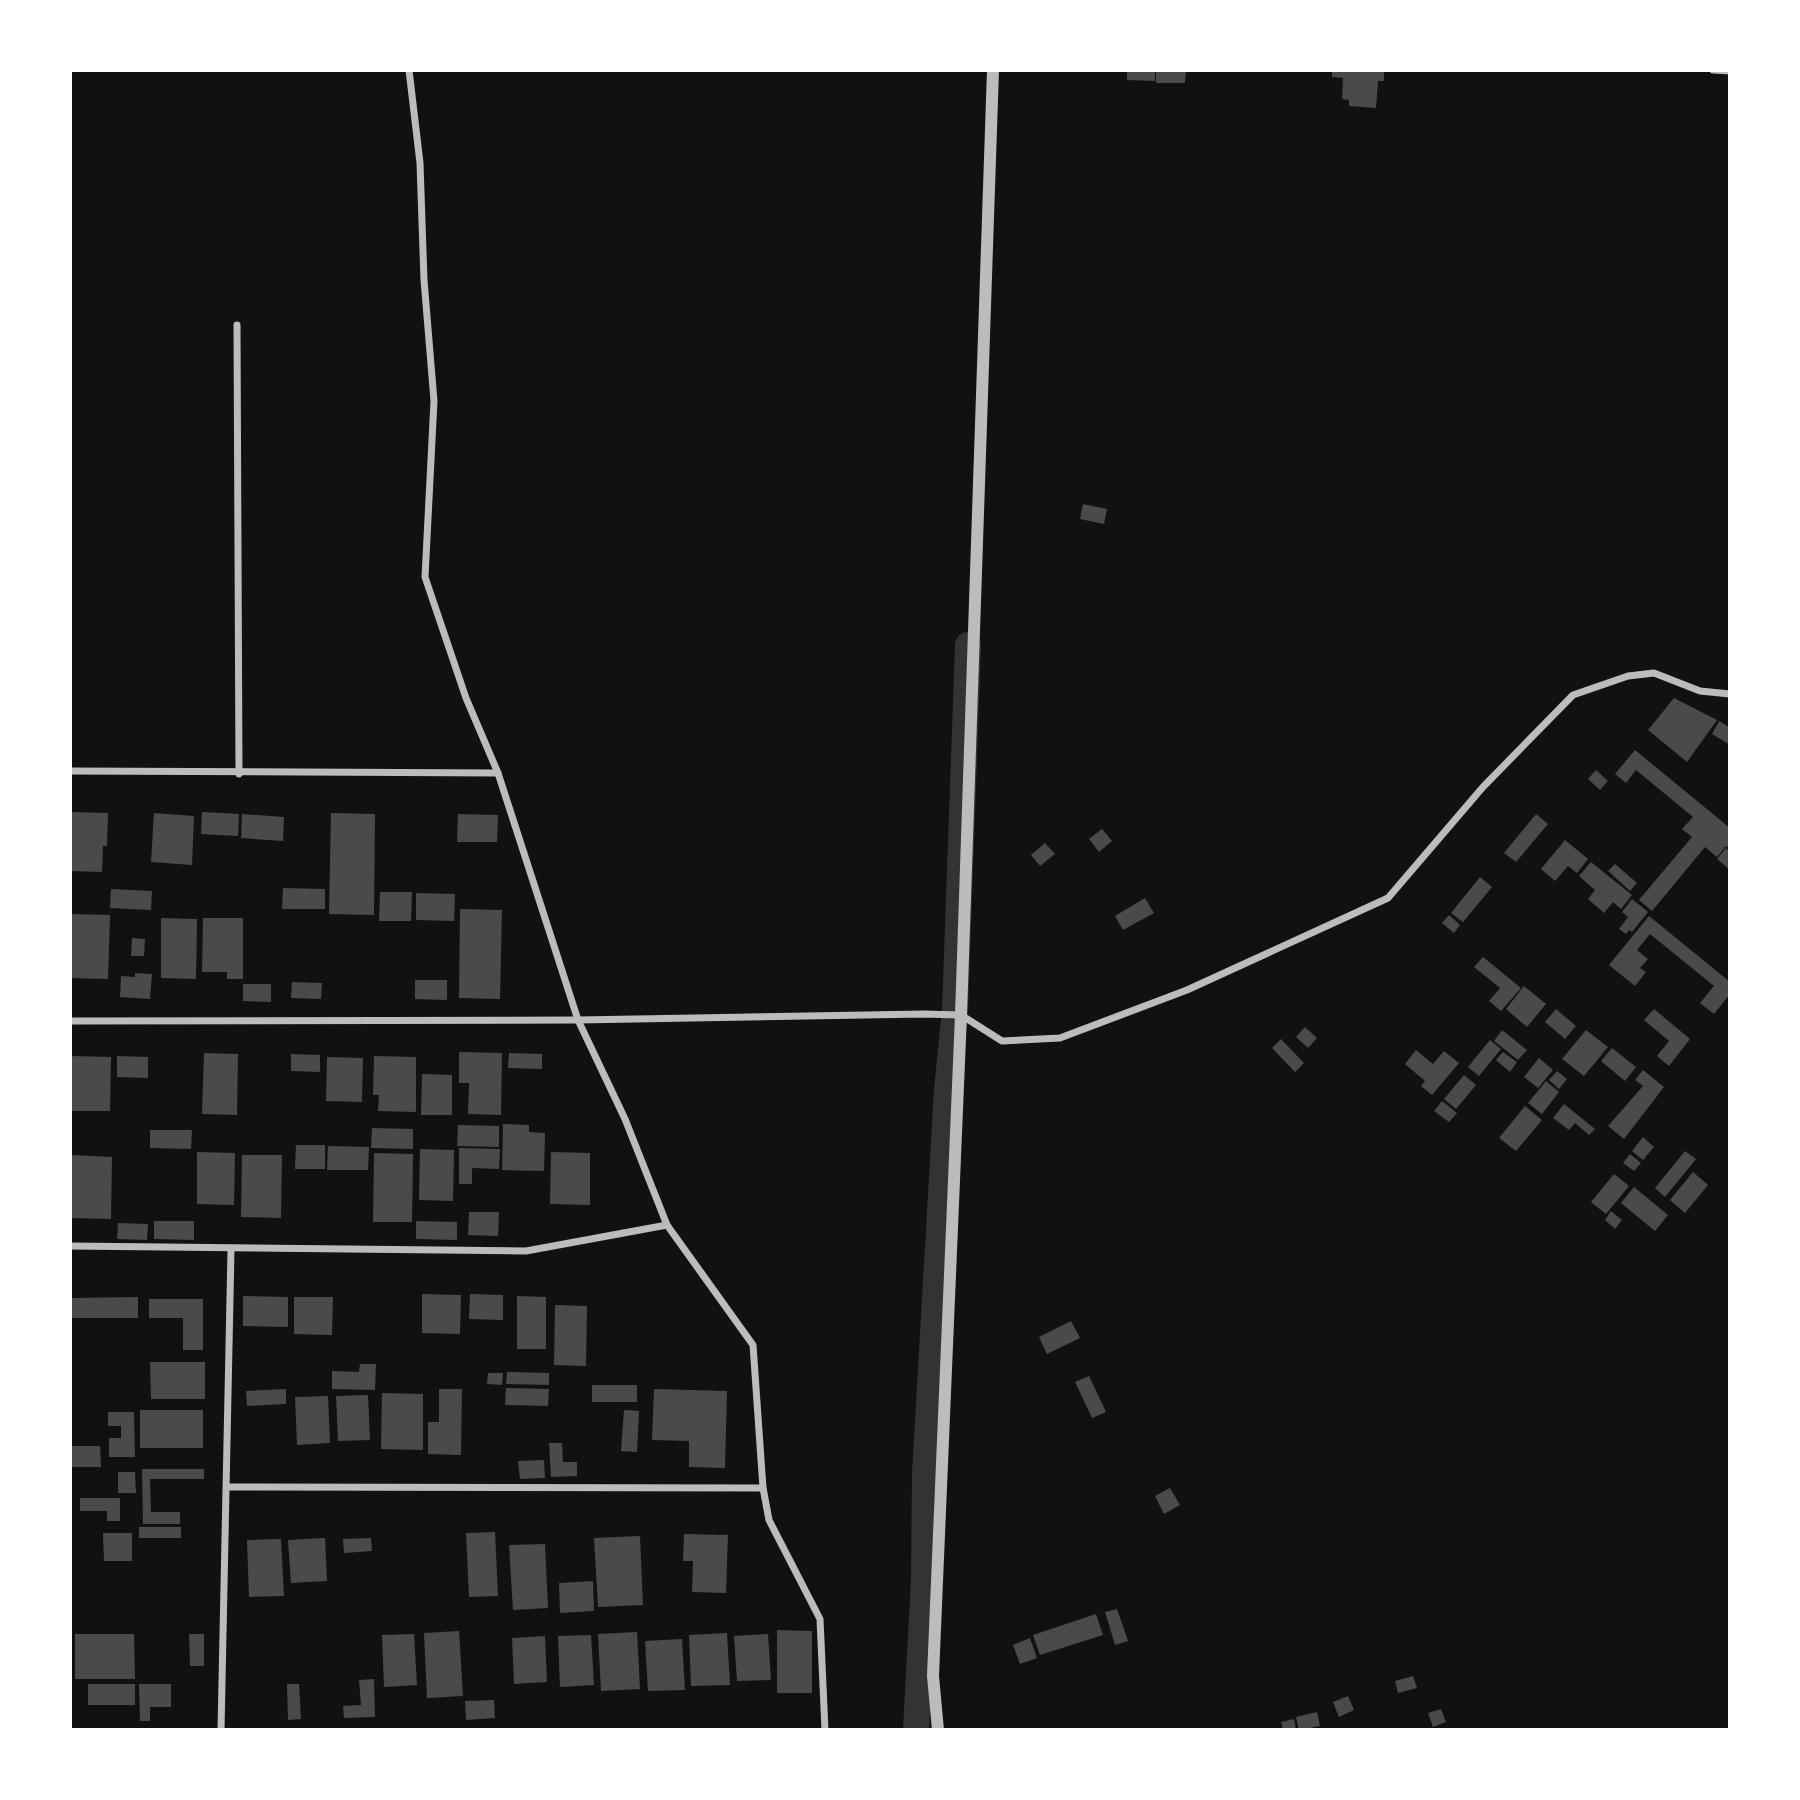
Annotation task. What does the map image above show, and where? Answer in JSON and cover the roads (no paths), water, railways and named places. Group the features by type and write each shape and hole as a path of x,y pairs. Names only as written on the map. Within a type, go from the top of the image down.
{"street":[{"path":"409,70 420,163 424,280 433,401 425,576 467,698 498,773 578,1020 625,1119 667,1225 753,1345 763,1488 769,1520 820,1619 825,1730"},
{"path":"938,1730 933,1676 961,1015 993,70"},
{"path":"1713,70 1730,71"},
{"path":"237,324 239,774"},
{"path":"70,1021 578,1020 924,1014 961,1015 1002,1041 1060,1038 1187,990 1388,898 1483,787 1573,695 1628,677 1654,673 1700,691 1730,694"},
{"path":"70,771 239,774 498,773"},
{"path":"70,1246 231,1250 526,1251 667,1225"},
{"path":"221,1730 231,1250"},
{"path":"228,1487 763,1488"}],"waterway":[{"path":"916,1730 924,1578 925,1473 947,1090 955,1010 968,645"}]}
